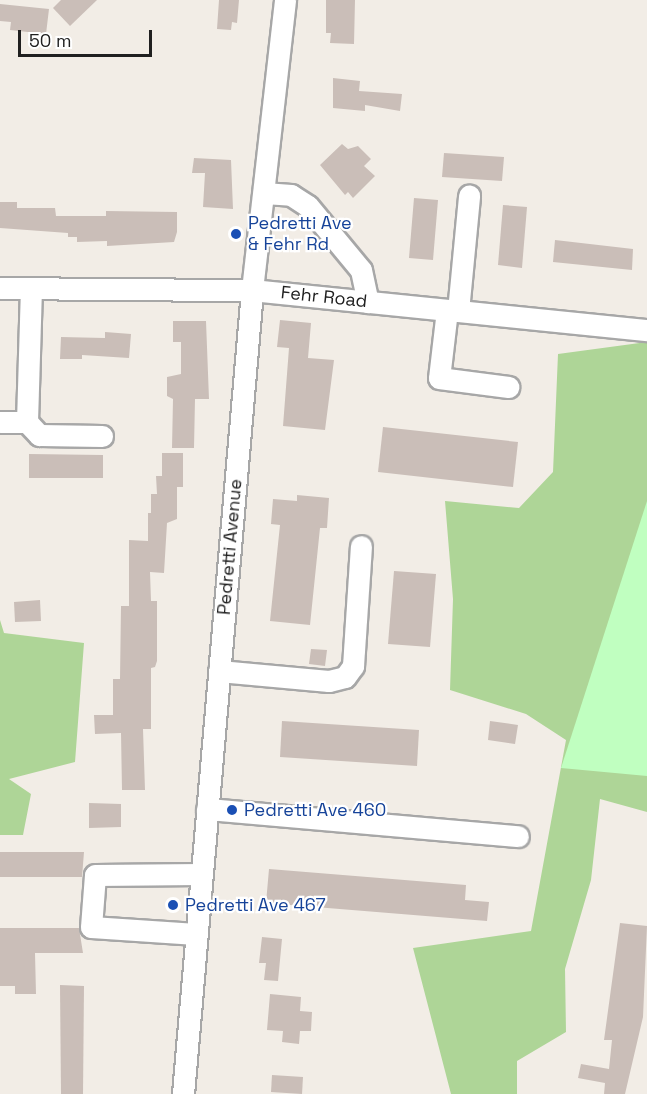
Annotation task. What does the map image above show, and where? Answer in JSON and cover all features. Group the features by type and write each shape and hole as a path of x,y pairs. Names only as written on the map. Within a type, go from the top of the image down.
{"street":[{"name":"Pedretti Avenue","path":"183,1094 252,290 285,0"},
{"path":"264,193 291,195 308,206 361,270 368,302"},
{"path":"469,196 439,378 508,387"},
{"name":"Fehr Road","path":"0,288 252,290 647,330"},
{"path":"31,288 27,422 39,435 102,436"},
{"path":"0,422 27,422"},
{"path":"219,671 329,681 345,677 352,666 361,546"},
{"path":"207,809 518,836"},
{"path":"196,934 92,927 95,875 201,874"}],"green space":[{"path":"647,342 647,812 600,799 591,880 565,969 566,1032 517,1061 517,1094 451,1094 413,948 531,931 566,740 526,714 450,690 453,599 445,501 519,508 553,472 558,354"},
{"path":"647,501 647,776 561,768"},
{"path":"0,620 4,633 84,643 75,762 9,779 31,794 23,835 0,835"}],"building":[{"path":"61,0 97,0 70,26 53,8"},
{"path":"219,0 239,0 237,23 232,22 231,30 217,29"},
{"path":"326,0 355,0 354,44 330,43 331,33 326,33"},
{"path":"0,4 49,9 46,34 10,30 11,22 0,21"},
{"path":"333,78 360,81 359,91 402,94 400,111 365,105 365,111 333,108"},
{"path":"342,144 348,149 358,146 371,159 364,166 375,176 353,198 348,192 345,195 320,165"},
{"path":"444,153 504,157 502,181 442,177"},
{"path":"194,158 231,160 233,209 203,207 205,173 192,173"},
{"path":"414,198 438,200 433,260 409,258"},
{"path":"0,202 17,202 17,208 55,208 56,216 106,216 106,211 177,212 177,232 174,242 107,246 107,241 77,242 77,237 68,237 68,233 0,228"},
{"path":"503,205 527,207 522,268 498,265"},
{"path":"555,240 633,249 632,270 553,262"},
{"path":"280,320 311,323 308,358 334,360 325,430 283,426 289,348 277,347"},
{"path":"173,321 206,321 209,399 195,399 194,448 172,448 173,399 167,396 167,377 181,374 181,342 173,342"},
{"path":"105,332 131,334 129,358 82,355 82,359 60,359 61,337 105,338"},
{"path":"383,427 518,442 513,487 378,472"},
{"path":"162,453 183,453 183,487 177,487 177,519 167,523 164,573 150,572 151,601 157,601 157,661 155,667 151,668 151,729 143,729 145,790 122,790 121,733 95,734 94,715 113,715 113,679 120,679 121,606 129,606 129,540 148,541 151,494 157,494 156,476 162,476"},
{"path":"29,454 103,455 103,478 29,478"},
{"path":"297,495 329,498 327,528 320,528 310,625 270,621 280,525 271,524 273,499 297,501"},
{"path":"394,571 436,574 430,647 388,644"},
{"path":"40,600 41,621 15,622 14,602"},
{"path":"311,649 327,650 325,666 309,664"},
{"path":"282,721 419,730 417,766 280,757"},
{"path":"490,721 518,725 515,744 488,740"},
{"path":"89,803 121,804 121,827 89,828"},
{"path":"0,852 84,852 82,877 0,877"},
{"path":"269,869 466,885 465,900 489,902 487,921 266,903"},
{"path":"620,923 647,926 643,1017 625,1094 604,1094 605,1083 578,1078 581,1064 609,1069 612,1040 604,1040"},
{"path":"0,928 79,928 83,953 35,953 36,994 15,994 15,986 0,986"},
{"path":"262,937 282,939 278,981 264,980 266,963 259,963"},
{"path":"60,985 84,986 83,1094 61,1094"},
{"path":"270,994 301,997 300,1011 312,1012 311,1031 300,1031 299,1044 282,1042 283,1031 267,1030"},
{"path":"272,1075 303,1077 302,1094 271,1092"}],"place":[{"name":"Pedretti Ave & Fehr Rd","path":"236,234"},
{"name":"Pedretti Ave 460","path":"232,810"},
{"name":"Pedretti Ave 467","path":"173,905"}]}
